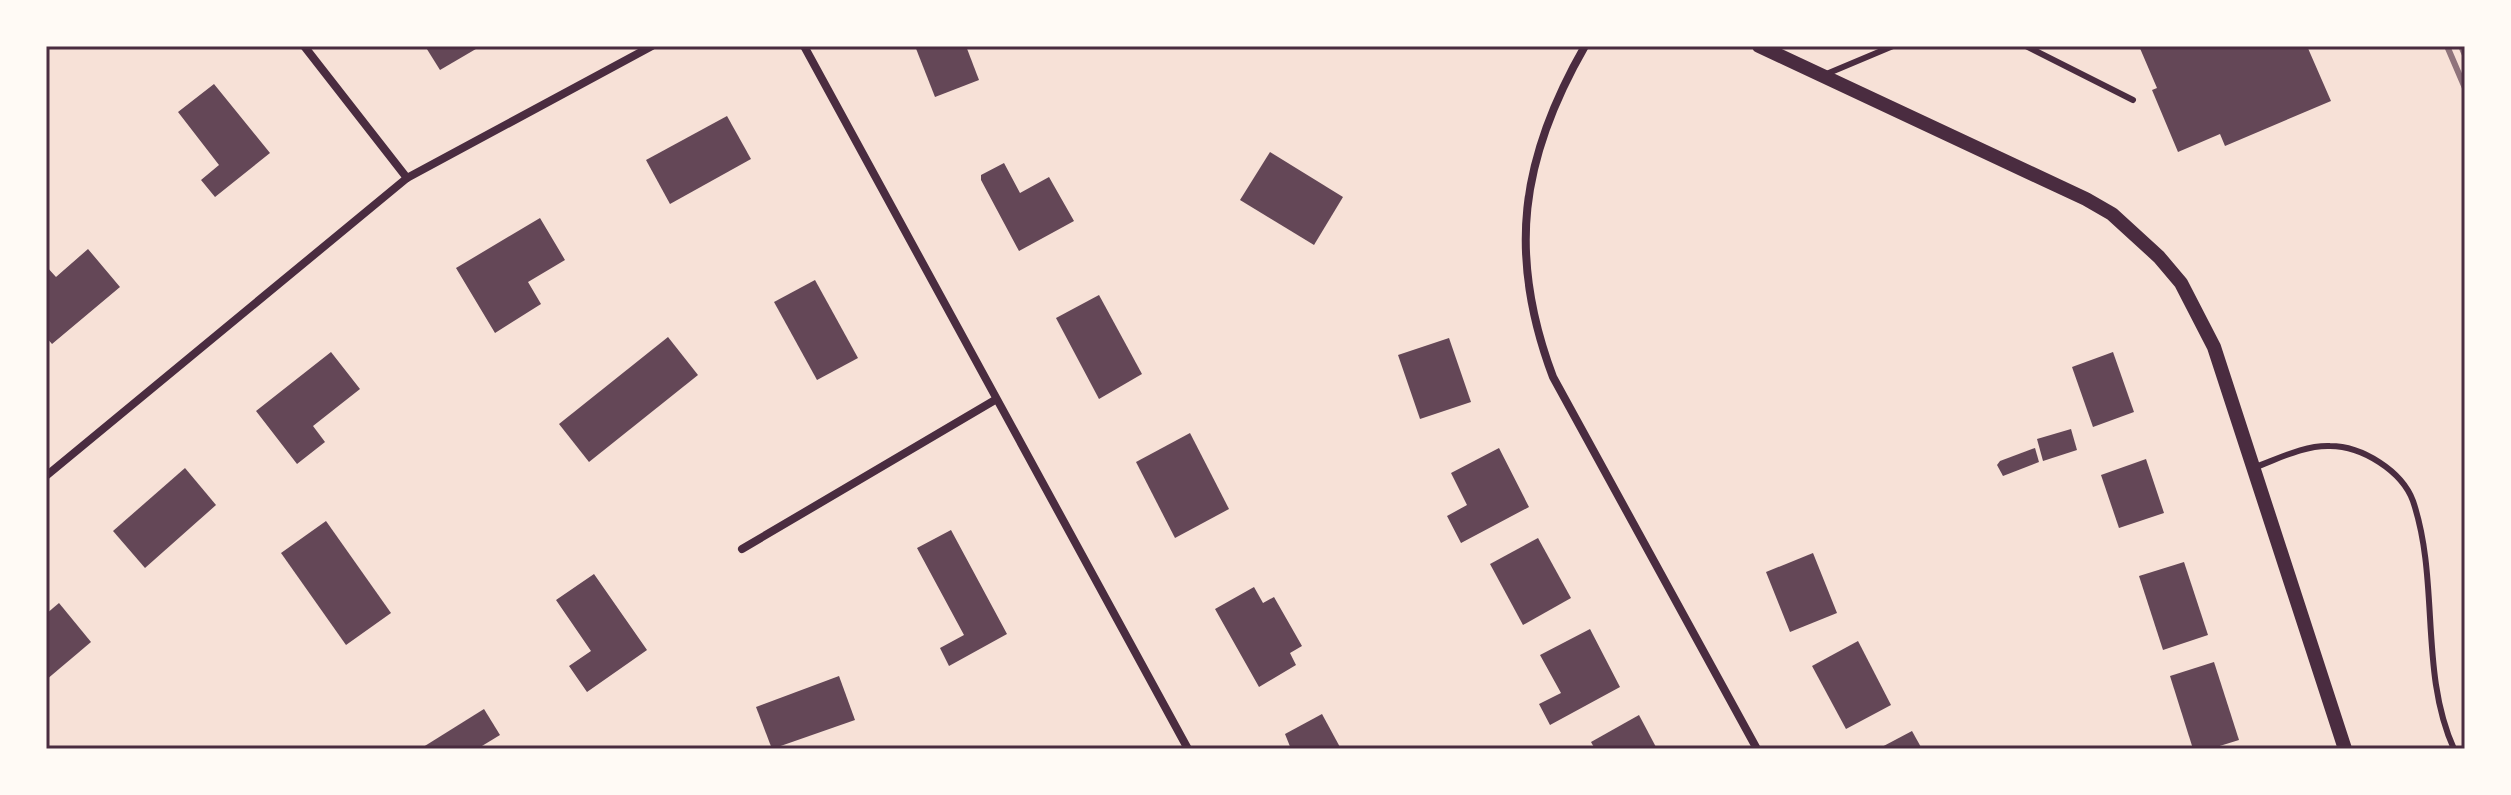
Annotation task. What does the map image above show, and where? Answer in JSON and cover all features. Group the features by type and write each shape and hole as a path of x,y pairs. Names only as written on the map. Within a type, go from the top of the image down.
{"street":[{"path":"304,46 407,178"},
{"path":"46,476 407,178 652,46"},
{"path":"804,46 1188,749"},
{"path":"1585,46 1550,123 1528,191 1524,241 1527,289 1535,330 1553,377 1757,749"},
{"path":"1759,46 2086,199 2112,214 2135,233 2181,283 2214,347 2345,749"},
{"path":"742,549 995,400"}],"lane":[{"path":"1824,75 1893,46"},
{"path":"2026,46 2133,100"},
{"path":"2253,468 2302,449 2330,446 2376,461 2398,477 2412,499 2421,537 2440,719 2454,749"}],"building":[{"path":"425,46 481,46 440,70"},
{"path":"915,46 966,46 979,80 935,97"},
{"path":"2139,46 2307,46 2331,101 2225,146 2220,134 2178,152 2152,90 2157,88"},
{"path":"214,84 270,153 215,197 201,180 219,165 178,112"},
{"path":"727,116 751,159 670,204 646,160"},
{"path":"1270,152 1343,197 1314,245 1240,200"},
{"path":"1004,163 1020,193 1049,177 1074,221 1019,251 981,180 981,175"},
{"path":"540,218 565,260 528,282 541,304 495,333 456,268"},
{"path":"88,249 120,287 52,344 46,337 46,266 56,277"},
{"path":"815,280 858,358 817,380 774,302"},
{"path":"1099,295 1142,374 1099,399 1056,318"},
{"path":"668,337 698,375 589,462 559,424"},
{"path":"1449,338 1471,402 1420,419 1398,355"},
{"path":"331,352 360,389 313,426 325,442 297,464 256,411"},
{"path":"2113,352 2134,412 2093,427 2072,367"},
{"path":"2071,429 2077,450 2043,461 2037,439"},
{"path":"1190,433 1229,509 1175,538 1136,462"},
{"path":"1499,448 1529,507 1461,543 1447,516 1467,505 1451,473"},
{"path":"2035,448 2039,462 2003,476 1997,465 2000,461"},
{"path":"2146,459 2164,513 2119,528 2101,475"},
{"path":"185,468 216,505 145,568 113,531"},
{"path":"326,521 391,613 346,645 281,553"},
{"path":"951,530 1007,634 949,666 940,648 964,635 917,548"},
{"path":"1538,538 1571,598 1523,625 1490,564"},
{"path":"1813,553 1837,613 1790,632 1766,572"},
{"path":"2184,562 2208,635 2163,650 2139,576"},
{"path":"594,574 647,650 587,692 569,666 591,651 556,600"},
{"path":"1254,587 1263,603 1274,597 1302,646 1290,653 1296,665 1259,687 1215,609"},
{"path":"59,603 91,642 46,680 46,614"},
{"path":"1590,629 1620,687 1550,725 1539,704 1561,693 1540,655"},
{"path":"1858,641 1891,705 1846,729 1812,666"},
{"path":"2214,662 2239,740 2210,749 2193,749 2170,676"},
{"path":"839,676 855,720 772,749 756,707"},
{"path":"484,709 500,735 477,749 420,749"},
{"path":"1322,714 1341,749 1291,749 1285,734"},
{"path":"1639,715 1657,749 1595,749 1591,742"},
{"path":"1912,731 1922,749 1878,749"}],"railway":[{"path":"2447,46 2465,88"},
{"path":"2461,46 2465,55"}]}
